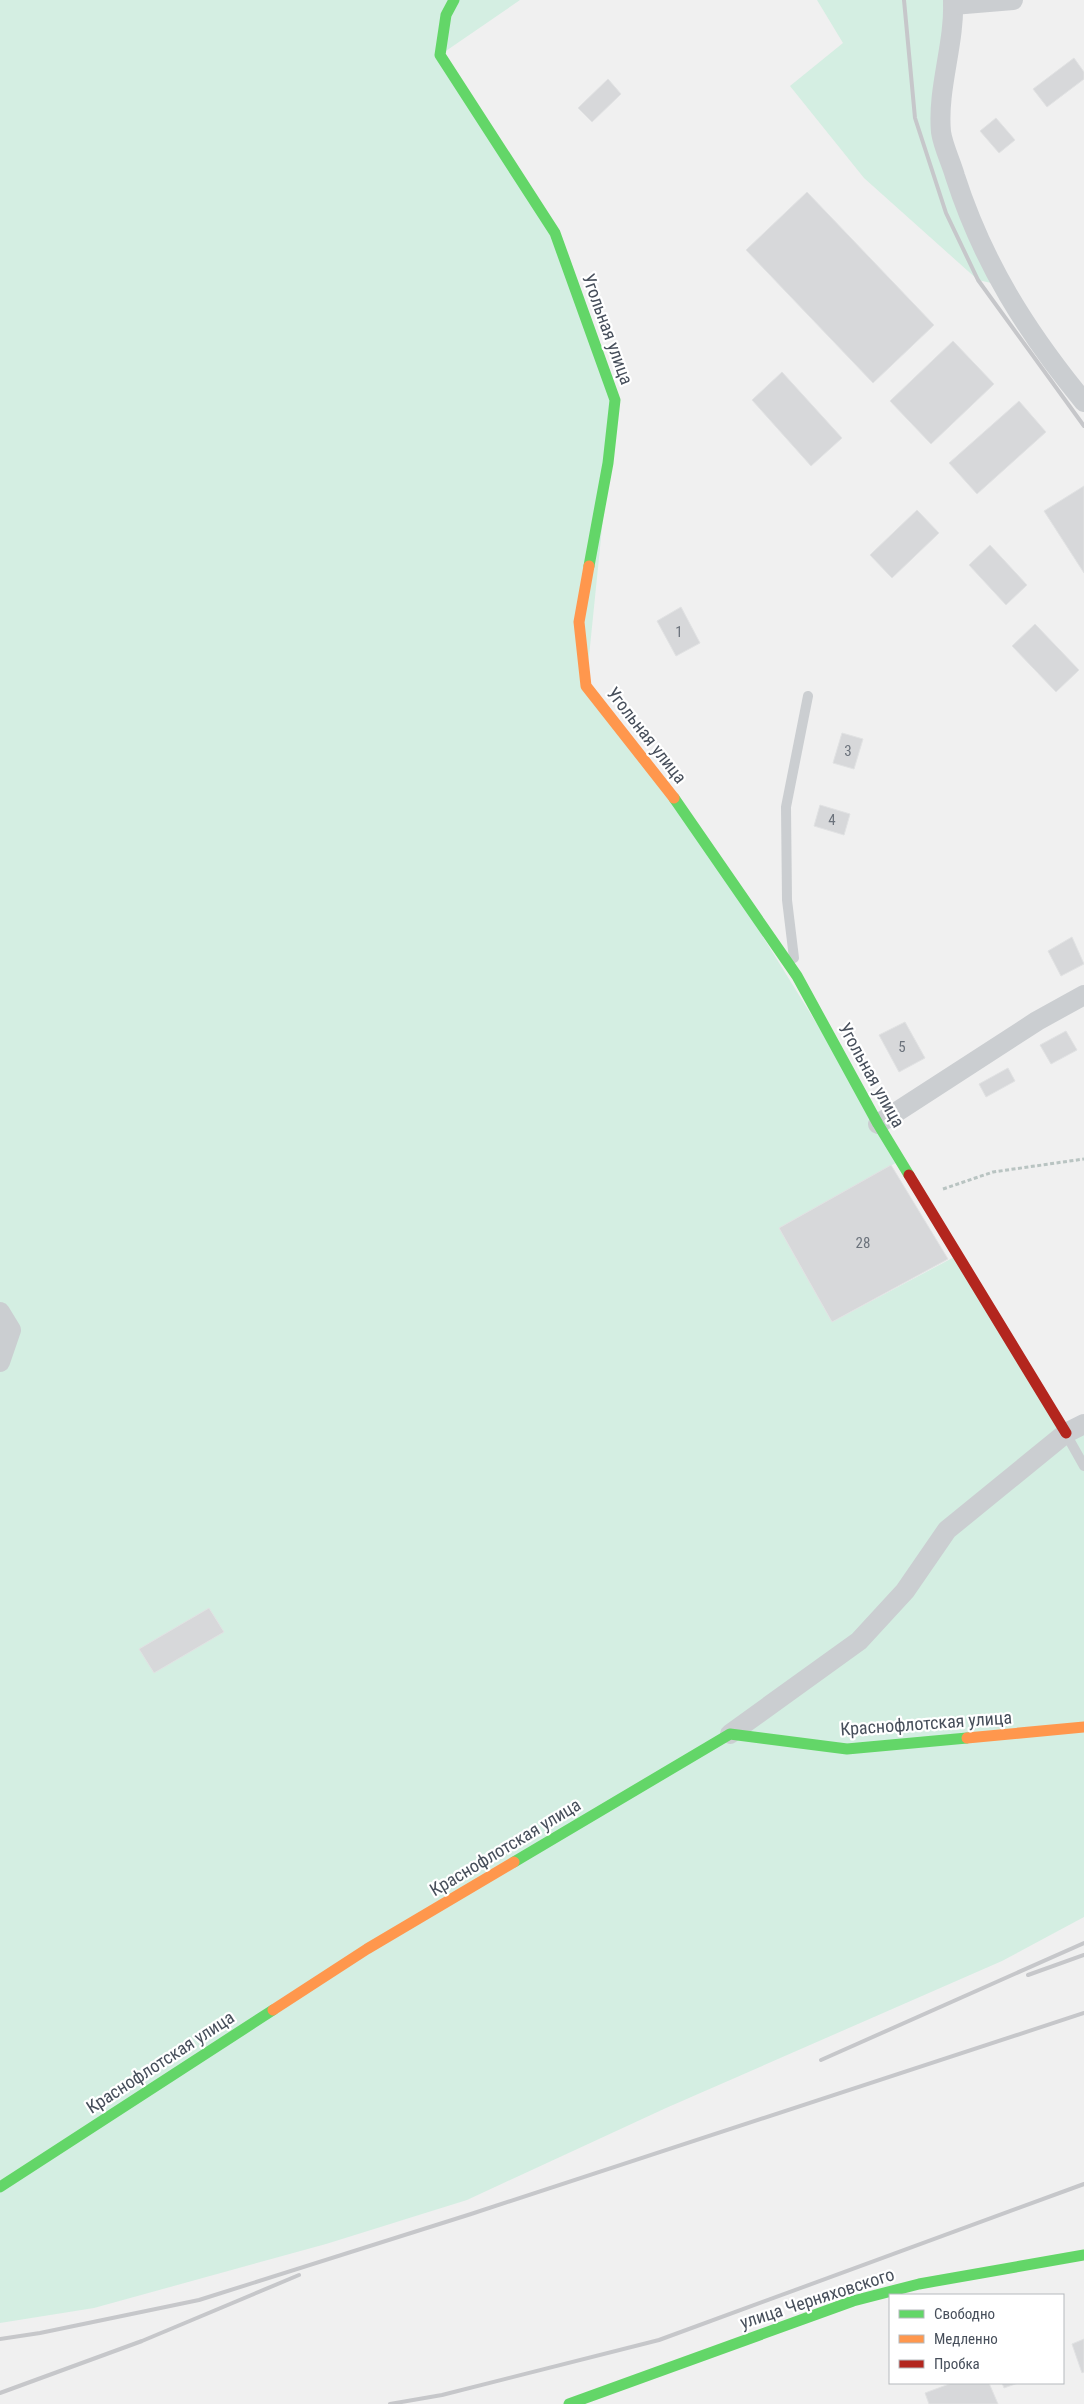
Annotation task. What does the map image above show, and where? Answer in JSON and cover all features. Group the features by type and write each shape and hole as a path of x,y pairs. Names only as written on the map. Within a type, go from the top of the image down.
{"street":[{"name":"Угольная улица","path":"454,0 446,15 440,55 555,233 616,400 608,463 579,622 586,686 687,814 797,976 878,1124 1066,1434"},
{"path":"1013,0 953,3 944,84 941,133 963,202 1000,285 1047,357 1084,402"},
{"path":"878,1124 1037,1021 1084,995"},
{"path":"0,1312 11,1330 0,1362"},
{"path":"730,1734 860,1640 905,1591 947,1530 1066,1434 1084,1424"},
{"name":"Краснофлотская улица","path":"0,2187 366,1949 730,1734 848,1749 1084,1727"},
{"name":"улица Черняховского","path":"569,2404 853,2301 919,2284 1008,2270 1084,2255"}],"lane":[{"path":"797,976 787,900 786,807 808,696"},
{"path":"1066,1434 1084,1466"}],"path":[{"path":"922,1196 993,1172 1084,1159"}],"green space":[{"path":"0,0 520,0 440,55 555,233 615,400 586,686 687,814 901,1160 779,1228 832,1322 958,1255 1065,1433 1084,1424 1084,1917 1002,1961 666,2108 467,2200 326,2244 94,2308 0,2323"},
{"path":"817,0 1013,0 954,5 941,133 1000,285 978,280 864,178 790,86 843,43"}],"building":[{"path":"1074,58 1084,72 1084,79 1047,107 1033,89"},
{"path":"608,79 621,94 592,122 578,108"},
{"path":"996,118 1015,140 999,153 980,131"},
{"path":"807,192 934,325 873,383 746,250"},
{"path":"953,341 994,384 931,444 890,401"},
{"path":"782,372 842,438 811,466 752,400"},
{"path":"1019,401 1046,432 977,494 949,463"},
{"path":"1084,486 1084,573 1044,511"},
{"path":"917,510 939,533 892,578 870,555"},
{"path":"990,545 1027,585 1006,605 969,565"},
{"path":"681,607 700,643 676,656 657,621"},
{"path":"1035,624 1079,670 1056,692 1012,646"},
{"path":"842,733 863,739 854,769 833,763"},
{"path":"820,805 850,814 844,835 814,826"},
{"path":"1072,937 1084,964 1061,976 1048,951"},
{"path":"905,1022 925,1058 899,1072 879,1035"},
{"path":"1066,1031 1077,1050 1051,1064 1040,1045"},
{"path":"1008,1068 1015,1081 986,1097 979,1084"},
{"path":"891,1165 948,1259 832,1322 779,1228"},
{"path":"209,1608 224,1632 154,1673 139,1649"},
{"path":"1084,2339 1084,2372 1082,2373 1072,2344"},
{"path":"949,2384 989,2384 998,2404 929,2404 925,2393"},
{"path":"1002,2384 1015,2384 1004,2388"}],"railway":[{"path":"904,0 915,118 946,213 978,280 1084,426"},
{"path":"821,2060 1084,1943"},
{"path":"1028,1975 1084,1955"},
{"path":"0,2339 40,2333 199,2300 471,2214 1084,2013"},
{"path":"390,2404 442,2395 659,2340 1084,2184"},
{"path":"0,2393 142,2341 299,2275"}],"traffic: fast":[{"path":"454,0 446,15 440,55 555,233 615,400 608,463 589,566"},
{"path":"674,798 797,976 878,1124 909,1175"},
{"path":"514,1862 730,1734 847,1749 967,1738"},
{"path":"0,2187 273,2010"},
{"path":"569,2404 853,2301 919,2284 1084,2255"}],"traffic: slow":[{"path":"589,566 579,622 586,686 674,798"},
{"path":"967,1738 1084,1727"},
{"path":"273,2010 367,1949 514,1862"}],"traffic: jam":[{"path":"909,1175 1066,1433"}]}
